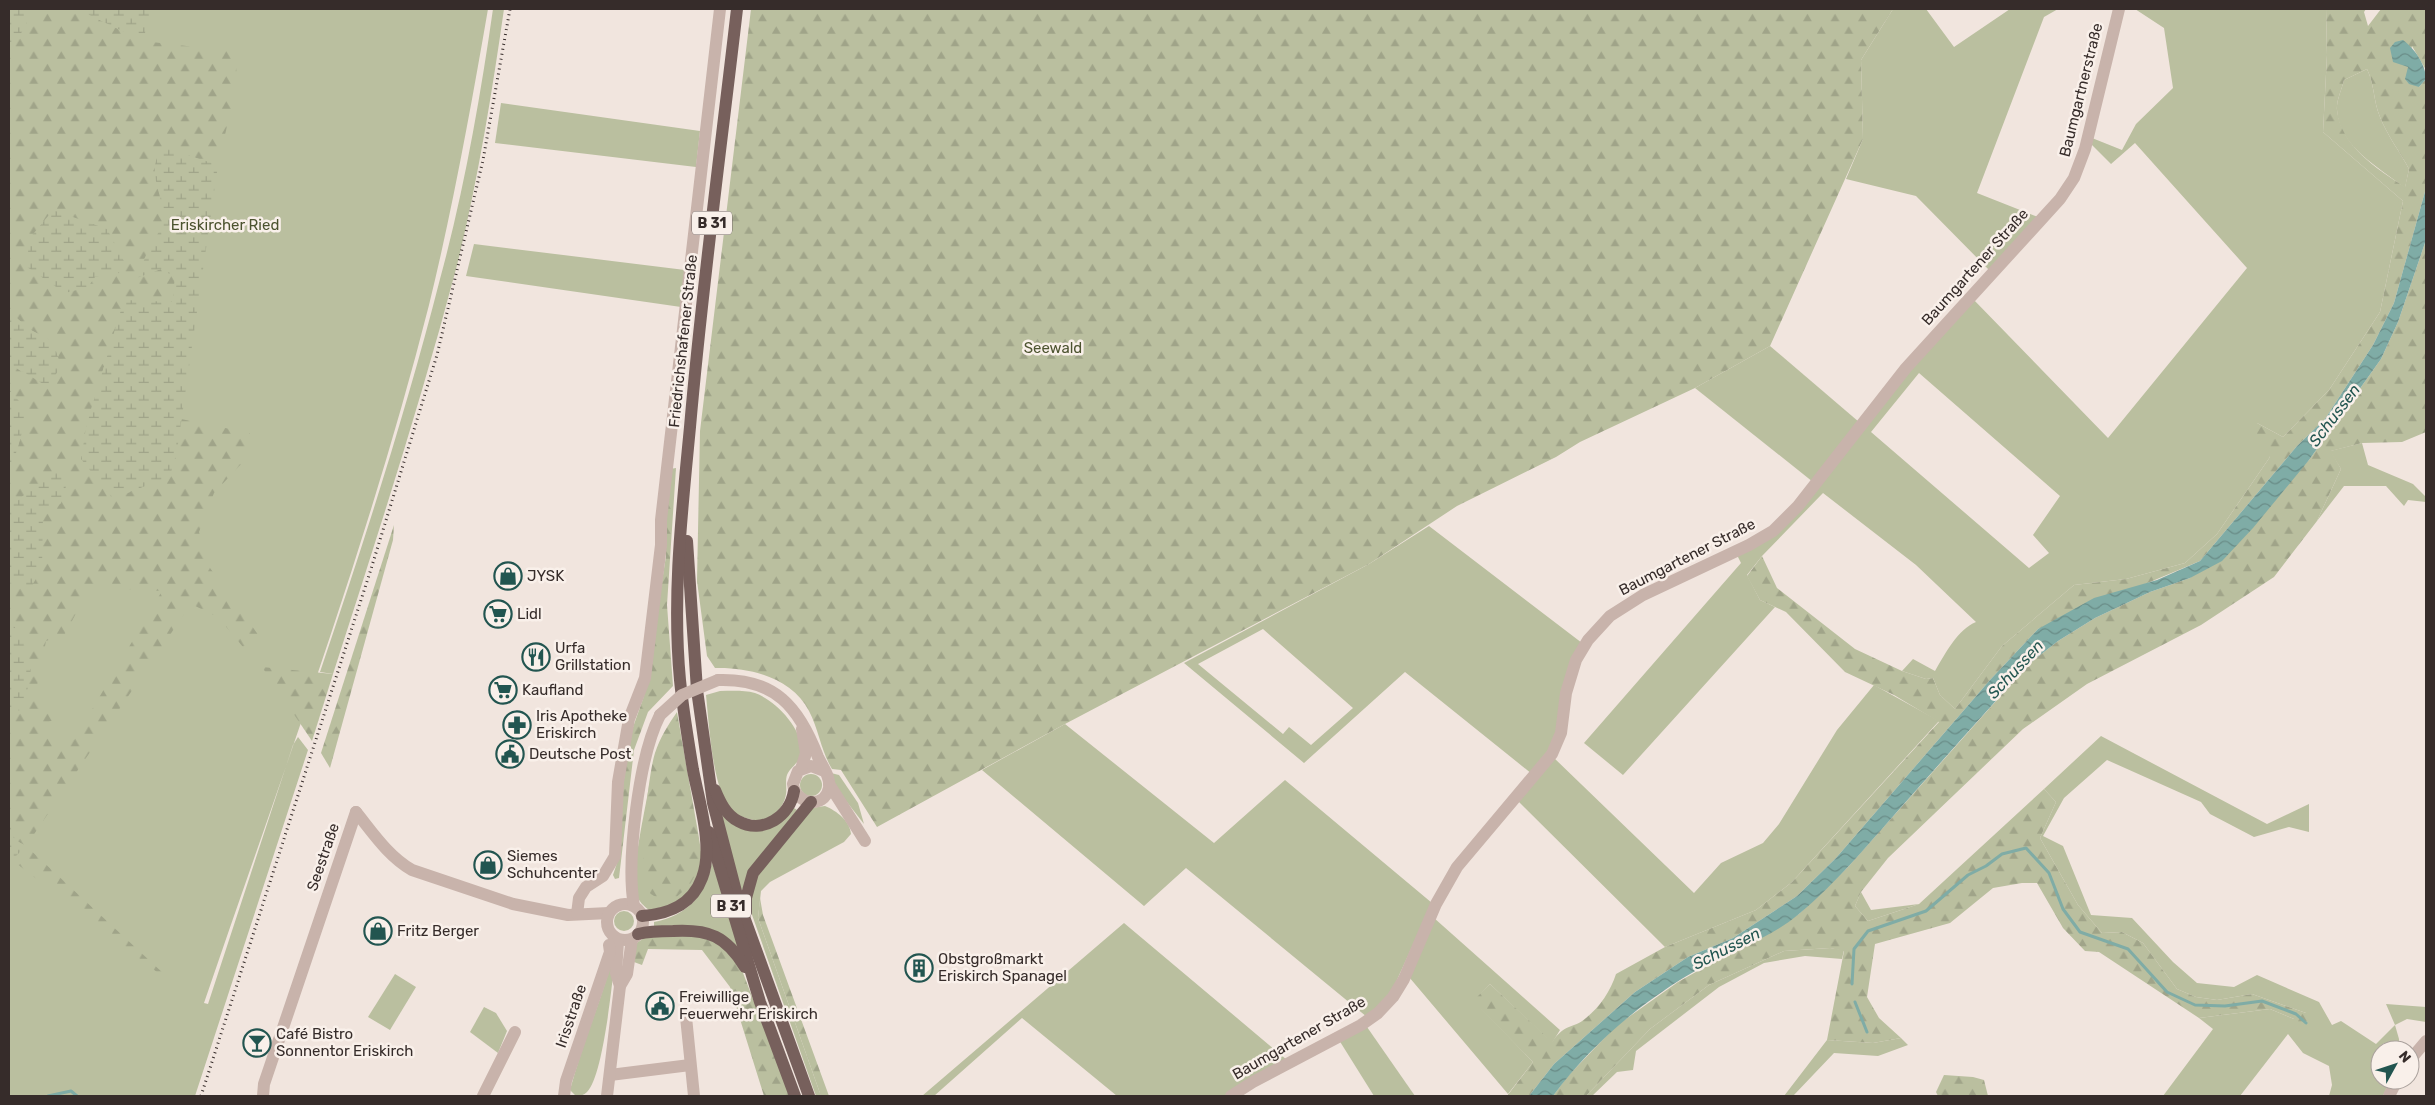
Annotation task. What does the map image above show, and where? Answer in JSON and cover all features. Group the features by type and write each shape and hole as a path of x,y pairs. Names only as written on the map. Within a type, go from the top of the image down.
{"main road":[{"name":"Friedrichshafener Straße","path":"683,498 696,353 737,9"},
{"name":"B 31","path":"683,498 697,690 712,803 739,903 809,1096"},
{"name":"B 31","path":"683,498 677,565 678,646 685,722 702,811 760,1002 795,1096"},
{"path":"705,750 718,799 725,810 739,822 749,826 770,823 784,814 794,791"},
{"path":"755,945 746,909 748,884 767,855 816,801"},
{"path":"633,909 667,913 684,903 696,892 705,866 702,811"},
{"path":"635,936 647,932 687,930 703,931 720,938 739,958 760,1002"}],"street":[{"path":"577,914 579,898 586,887 603,876 615,856 618,782 629,719 645,678 661,545 661,520 720,9"},
{"name":"Baumgartnerstraße","path":"2074,178 2085,149 2119,9"},
{"name":"Baumgartener Straße","path":"1232,1096 1253,1082 1361,1025 1378,1013 1393,997 1404,979 1436,904 1456,867 1529,784 1552,754 1561,734 1569,679 1576,660 1588,640 1610,616 1643,595 1749,545 1773,531 1798,506 1906,368 2060,199 2074,178"},
{"path":"620,986 627,974 635,936 643,924 633,909 630,884 639,792 651,732 660,715 682,695 718,680 742,681 763,687 782,698 800,719 813,740 829,784 865,841"},
{"path":"800,719 806,753 801,769 794,777 794,791 801,799 845,809"},
{"path":"801,769 815,766 824,771"},
{"path":"816,801 826,794 829,784"},
{"name":"Seestraße","path":"263,1096 264,1084 356,812 384,847 399,862 412,870 513,904 568,915 609,912"},
{"path":"608,1096 620,986 616,973 613,935 608,927 609,912 633,909"},
{"name":"Seestraße","path":"577,914 608,927"},
{"path":"614,942 635,936"},
{"name":"Irisstraße","path":"564,1096 566,1081 614,942"},
{"path":"686,1016 694,1096"},
{"path":"483,1096 515,1032"},
{"path":"610,1075 690,1065"}],"green space":[{"name":"Eriskircher Ried","path":"9,9 488,9 446,231 429,305 380,481 294,744 298,737 308,750 195,1096 9,1096","holes":["287,764 208,1004 204,1003 234,916"]},
{"path":"9,9 34,9 9,56"},
{"path":"34,9 77,9 143,41 239,52 231,109 218,165 163,148 161,202 163,220 135,278 161,269 175,277 173,302 124,300 87,423 81,459 170,476 181,419 250,433 244,461 214,493 199,532 210,568 259,636 243,647 218,617 191,604 26,846 15,840 9,822 9,711 25,710 31,669 25,668 25,655 21,636 9,621 9,583 30,588 42,567 43,516 61,503 55,471 9,507 9,477 28,412 9,389 9,363 22,372 53,342 29,329 9,311 9,56","holes":["90,587 162,591 74,740 49,741 46,723 56,719 50,698 35,697 46,641 65,634"]},
{"path":"77,9 151,9 143,41"},
{"path":"493,9 504,9 471,205 456,269 413,422 333,674 320,672 384,477 440,279 471,145"},
{"name":"Seewald","path":"751,9 1893,9 1861,60 1863,139 1770,346 1695,388 1580,442 1556,457 1457,506 1369,564 1065,724 877,827 841,770 832,769 809,711 802,700 781,683 756,672 715,668 707,656 697,581 700,431"},
{"path":"1893,9 1926,9 1954,47 2010,9 2058,9 2044,17 1977,193 2038,217 1991,272 1916,196 1846,179 1863,139 1861,60"},
{"path":"2135,9 2326,9 2327,55 2323,132 2403,201 2380,312 2329,390 2283,437 2257,423 2270,457 2217,534 2185,563 2126,579 2074,585 2002,646 1955,709 1940,695 1933,678 1926,679 1902,671 1913,659 1935,671 1963,630 1976,622 1916,565 1823,493 1762,556 1747,575 1760,600 1775,607 1623,775 1584,743 1741,563 1737,555 1762,543 1911,367 1973,299 2108,438 2247,268 2135,143 2111,164 2090,143 2092,138 2122,150 2136,124 2173,88 2164,28","holes":["1919,373 2060,496 2033,535 2049,553 2029,568 1871,432"]},
{"path":"2326,9 2366,9 2364,12 2368,26 2381,9 2426,9 2426,70 2412,46 2408,67 2419,87 2426,79 2426,188 2394,303 2373,345 2325,419 2297,446 2200,561 2038,629 1990,680 1836,858 1797,896 1733,938 1688,957 1635,992 1554,1064 1529,1096 1507,1096 1533,1062 1473,1001 1490,984 1552,1042 1565,1029 1581,1022 1596,1009 1608,992 1616,974 1665,947 1756,910 1792,882 1939,722 1894,695 1845,672 1786,612 1760,600 1747,576 1762,556 1777,588 1855,649 1902,671 1926,679 1933,678 1940,695 1955,709 2002,646 2074,585 2126,579 2185,563 2217,534 2270,457 2249,437 2257,423 2283,437 2329,390 2380,312 2403,201 2323,132 2327,55","holes":["2367,69 2380,117 2409,169 2405,187 2362,155 2345,135 2340,123 2337,106 2344,80"]},
{"path":"2367,69 2380,117 2409,169 2405,188 2362,155 2345,135 2339,123 2337,106 2344,80"},
{"path":"501,103 700,131 696,167 495,143"},
{"path":"163,147 218,165 177,451 170,476 113,499 81,459 87,423 124,300 173,302 175,277 161,269 134,279 162,224 163,209 156,182 155,165"},
{"path":"53,210 107,229 125,263 119,273 95,277 88,287 65,293 27,267 29,239"},
{"path":"2426,240 2426,432 2402,442 2362,443 2331,451 2341,469 2317,521 2274,577 2201,625 2087,684 2023,729 1888,858 1861,892 1855,906 1868,921 1919,904 2044,789 2056,802 2040,838 2078,905 2102,933 2122,932 2143,943 2177,989 2196,997 2217,1000 2252,994 2306,1013 2313,1022 2305,1034 2294,1019 2270,1009 2199,1018 2099,952 2085,951 2063,928 2037,883 2022,883 1993,888 1950,923 1875,944 1867,997 1879,1018 1901,1038 1873,1043 1827,1040 1844,951 1830,948 1784,951 1709,985 1650,1029 1586,1096 1553,1096 1567,1077 1616,1026 1678,982 1799,914 1848,867 2029,664 2058,641 2095,618 2150,592 2190,578 2309,460 2381,359 2398,322"},
{"path":"474,244 685,270 681,307 466,276"},
{"path":"9,311 29,329 53,342 61,366 48,387 9,363"},
{"path":"1770,346 1859,422 1813,482 1695,388"},
{"path":"9,389 28,412 9,477"},
{"path":"2362,443 2368,465 2413,484 2426,497 2426,502 2408,500 2404,506 2386,486 2344,486 2317,521 2341,469 2330,451"},
{"path":"676,468 667,605 673,686 648,712 634,750 619,878 615,879 613,875 620,854 623,785 632,730 644,696 666,556 665,525 670,469"},
{"path":"56,471 70,473 61,503 43,516 42,567 31,588 9,583 9,507"},
{"path":"394,525 393,540 330,768 321,753"},
{"path":"1429,526 1582,643 1556,738 1532,774 1405,672 1304,763 1184,663 1369,564","holes":["1263,629 1353,708 1311,745 1289,727 1283,734 1198,664"]},
{"path":"9,621 13,624 26,648 25,668 31,669 24,710 9,711"},
{"path":"262,667 333,674 312,741"},
{"path":"1874,685 1939,721 1792,882 1756,910 1665,947 1518,801 1553,757 1694,893 1721,863 1763,843 1779,824 1837,730"},
{"path":"720,691 746,691 763,697 787,717 798,734 801,753 799,760 787,775 785,800 775,813 765,819 754,820 736,814 728,806 718,783 712,752 706,695"},
{"path":"677,712 699,838 699,868 689,886 673,900 651,894 646,888 643,842 652,764 659,742"},
{"path":"1065,724 1214,843 1285,780 1432,903 1391,993 1367,1017 1186,868 1144,906 982,770"},
{"path":"2101,736 2267,824 2309,804 2309,832 2289,827 2254,837 2210,814 2201,802 2107,760 2064,798 2043,836 2063,846 2091,915 2132,918 2173,962 2197,983 2234,987 2257,975 2319,1002 2332,1025 2341,1021 2370,1040 2370,1090 2386,1090 2383,1096 2329,1096 2332,1085 2329,1066 2303,1053 2288,1034 2240,1096 2163,1096 2213,1029 2199,1018 2270,1009 2294,1019 2306,1013 2252,994 2217,1000 2196,997 2177,989 2143,943 2122,932 2102,933 2078,905 2040,838 2056,802 2044,789"},
{"path":"831,773 839,775 858,803 864,824 836,788"},
{"path":"811,774 819,777 822,785 819,793 811,796 803,793 800,785 803,777"},
{"path":"649,786 644,874 699,868 699,838 703,865 699,879 678,904 649,910 639,900 637,895 635,872"},
{"path":"825,806 842,817 848,825 851,834 844,842 770,882 761,891 758,918 821,1096 816,1096 751,912 750,890 756,876 811,808"},
{"path":"794,808 797,810 741,891 718,810 741,828"},
{"path":"9,822 15,840 26,846 9,863"},
{"path":"26,846 164,974 162,976 12,860"},
{"path":"712,862 741,952 654,926 654,922 676,915 693,902 705,884"},
{"path":"1861,892 1871,910 1919,904 1868,921 1855,906"},
{"path":"760,898 763,915 829,1096 821,1096 758,918"},
{"path":"624,911 631,914 634,921 631,928 624,931 617,928 614,921 617,914"},
{"path":"1434,918 1560,1030 1552,1043 1490,984 1474,1001 1533,1062 1508,1094 1409,977"},
{"path":"1124,923 1287,1060 1224,1096 1117,1096 1022,1018 934,1096 922,1096"},
{"path":"694,934 714,939 740,965 790,1096 764,1096 730,987 702,950 648,949 642,965 634,962 635,944 649,935"},
{"path":"1830,948 1844,950 1842,959 1805,956 1764,963 1719,987 1636,1051 1633,1070 1617,1072 1592,1096 1586,1096 1650,1029 1709,985 1784,951"},
{"path":"613,958 615,959 609,1008 598,1068 593,1083 587,1092 576,1096 570,1090"},
{"path":"395,974 416,987 390,1030 368,1017"},
{"path":"2386,1004 2426,1007 2426,1022 2407,1019 2395,1025"},
{"path":"484,1007 496,1013 507,1031 498,1053 470,1032"},
{"path":"2395,1025 2399,1040 2380,1040"},
{"path":"1367,1027 1415,1096 1374,1096 1339,1040"},
{"path":"1901,1038 1908,1045 1878,1056 1834,1053 1793,1096 1784,1096 1827,1040 1873,1043"},
{"path":"1944,1075 1973,1077 1984,1080 1988,1096 1938,1096 1936,1092"}],"water":[{"path":"2403,40 2416,53 2424,68 2426,79 2419,87 2409,84 2405,79 2408,67 2393,62 2390,48 2395,42"},
{"name":"Schussen","path":"2426,188 2426,240 2398,322 2381,359 2309,460 2253,528 2222,561 2190,578 2150,592 2095,618 2058,641 2029,664 1849,865 1799,914 1769,934 1693,972 1648,1002 1606,1036 1569,1075 1553,1096 1529,1096 1554,1064 1635,992 1688,957 1733,938 1797,896 1836,858 1990,680 2038,629 2094,598 2157,580 2200,561 2297,446 2325,419 2373,345 2394,303"}],"waterway":[{"path":"1852,984 1854,949 1868,931 1926,911 1968,875 1986,866 2002,854 2026,848 2049,873 2063,909 2080,932 2128,949 2167,992 2195,1005 2225,1006 2262,1001 2296,1014 2306,1023"},
{"path":"1855,1002 1867,1032"},
{"path":"48,1096 71,1091 77,1096"}],"railway":[{"path":"201,1096 371,569 437,355 483,160 510,9"}],"place":[{"name":"JYSK","path":"508,576"},
{"name":"Lidl","path":"498,614"},
{"name":"Urfa Grillstation","path":"536,657"},
{"name":"Kaufland","path":"503,690"},
{"name":"Iris Apotheke Eriskirch","path":"517,725"},
{"name":"Deutsche Post","path":"510,754"},
{"name":"Siemes Schuhcenter","path":"488,865"},
{"name":"Fritz Berger","path":"378,931"},
{"name":"Obstgroßmarkt Eriskirch Spanagel","path":"919,968"},
{"name":"Freiwillige Feuerwehr Eriskirch","path":"660,1006"},
{"name":"Café Bistro Sonnentor Eriskirch","path":"257,1043"}]}
